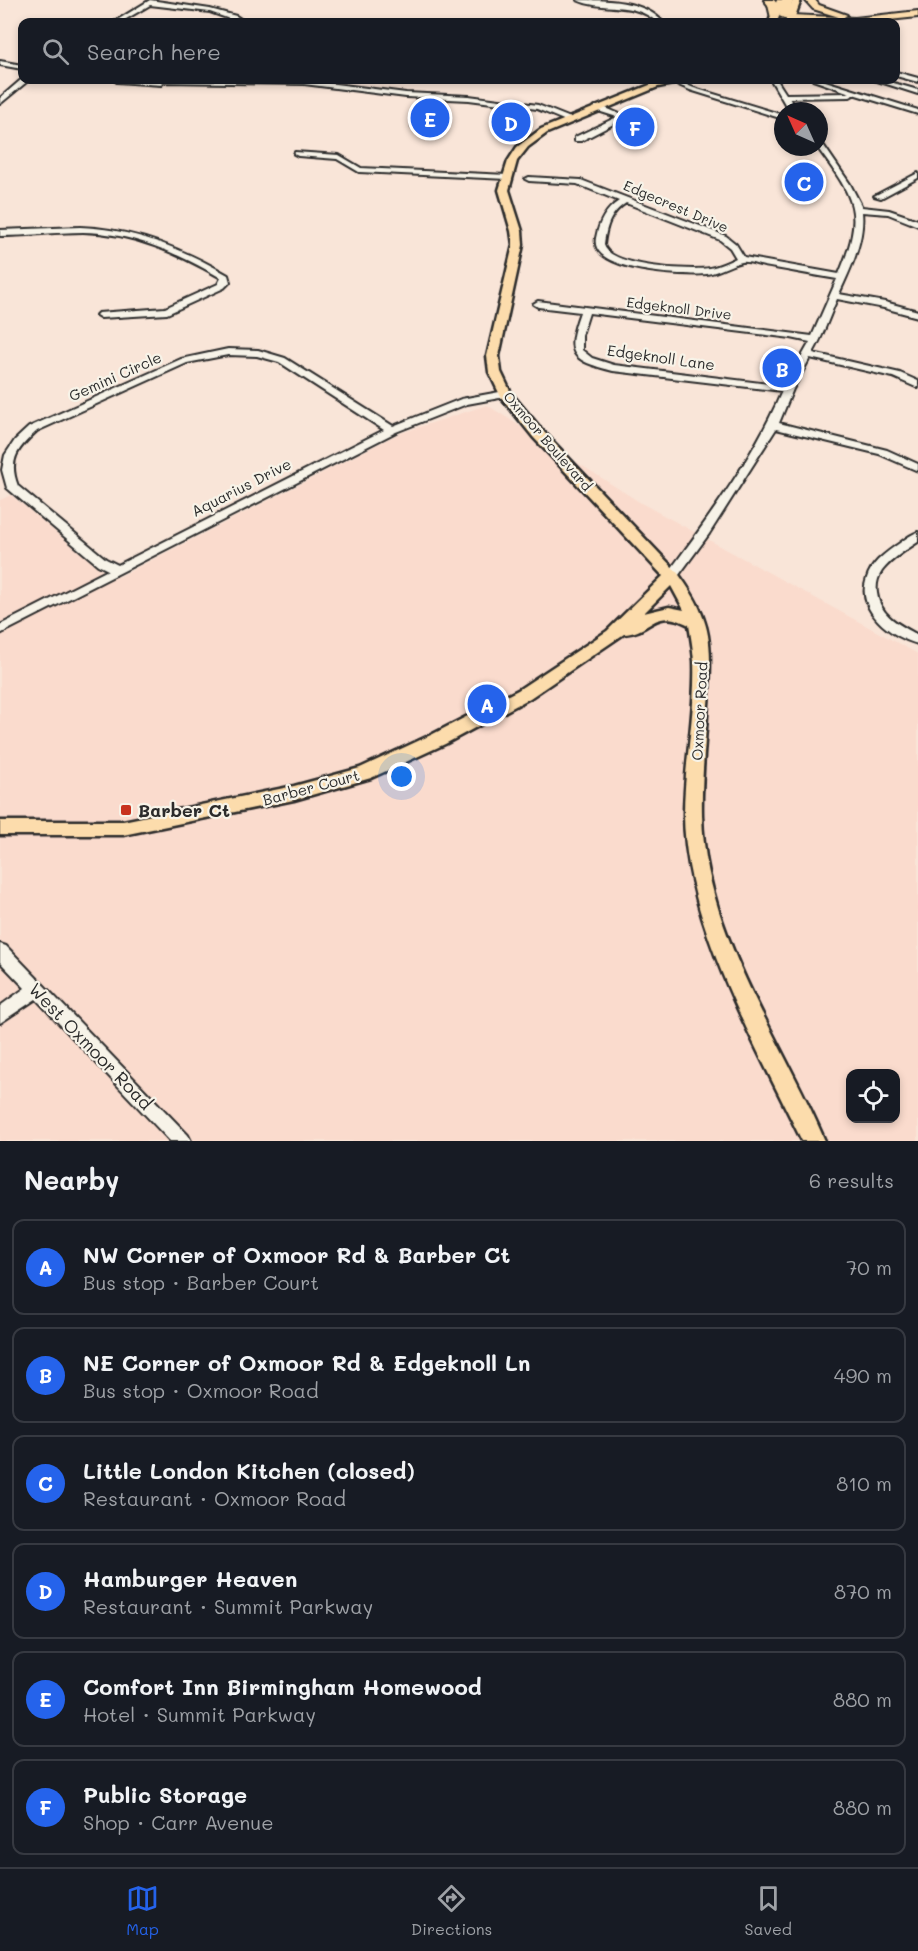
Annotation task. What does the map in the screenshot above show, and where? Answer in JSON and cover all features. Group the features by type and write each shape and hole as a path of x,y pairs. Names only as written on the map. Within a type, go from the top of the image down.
{"highway":[{"path":"769,0 773,5 773,18"},
{"path":"787,18 784,16 788,0"},
{"path":"810,0 816,7 830,13 861,18 898,14 904,8"},
{"path":"896,18 918,14"}],"main road":[{"path":"773,18 780,0"},
{"path":"791,18 797,0"},
{"name":"Oxmoor Boulevard","path":"660,84 569,120 528,141 514,155 504,196 518,229 518,245 493,356 495,372 505,394 538,434 672,576"},
{"name":"Oxmoor Road","path":"672,576 685,594 697,622 702,662 693,816 700,879 743,998 814,1141"},
{"name":"Barber Court","path":"0,828 123,828 294,794 364,773 438,739 524,694 613,635 672,576"},
{"path":"613,635 656,614 670,611 697,622"}],"street":[{"path":"580,0 641,8 656,14 658,18"},
{"path":"124,18 152,2 233,18"},
{"path":"0,65 18,68"},
{"path":"907,77 918,71"},
{"path":"900,75 918,80"},
{"path":"0,102 21,84"},
{"path":"320,84 384,92 512,102 538,107 569,120"},
{"path":"682,84 774,115"},
{"path":"776,84 787,102"},
{"path":"829,84 918,112"},
{"path":"891,84 918,92"},
{"path":"783,96 842,95 855,92"},
{"path":"578,139 623,117 598,108"},
{"path":"298,154 339,157 359,170 507,177"},
{"path":"672,576 705,531 773,425 788,389 816,340 818,330 855,241 859,223 858,208 827,156"},
{"path":"878,196 918,176"},
{"name":"Edgecrest Drive","path":"529,179 578,182 626,200 723,238 733,246 741,259"},
{"path":"626,200 612,207 606,215 599,245 606,257 622,264 702,272 717,270 741,259 841,277"},
{"path":"858,208 889,212 918,223"},
{"path":"0,231 93,230 126,236 154,243 192,258 225,277 225,282 221,286 167,311 101,315"},
{"path":"833,296 885,305 918,314"},
{"name":"Edgeknoll Drive","path":"538,304 816,340"},
{"name":"Edgeknoll Lane","path":"585,310 574,340 575,349 582,357 593,363 614,368 788,389"},
{"name":"Gemini Circle","path":"117,569 102,562 13,488 6,477 7,459 15,445 33,429 184,361 228,352 258,353 282,360 392,430"},
{"path":"808,355 896,375 918,385"},
{"name":"Aquarius Drive","path":"0,630 392,430 465,401 505,394"},
{"path":"773,425 883,452 918,468"},
{"path":"918,536 877,569 872,580 870,594 877,611 888,623 918,640"},
{"name":"West Oxmoor Road","path":"0,951 182,1141"},
{"path":"0,1016 37,989"}],"shaded area":[{"path":"487,405 641,503 918,654 918,1141 0,1141 0,500 11,495 100,569 119,577 398,434"}],"building":[{"path":"418,98 435,99 428,120 411,119"}],"place":[{"name":"Comfort Inn Birmingham Homewood","path":"430,118"},
{"name":"Hamburger Heaven","path":"511,122"},
{"name":"Public Storage","path":"635,127"},
{"name":"Little London Kitchen (closed)","path":"804,182"},
{"name":"NE Corner of Oxmoor Rd & Edgeknoll Ln","path":"782,368"},
{"name":"NW Corner of Oxmoor Rd & Barber Ct","path":"487,704"},
{"name":"Barber Ct","path":"126,810"}]}
